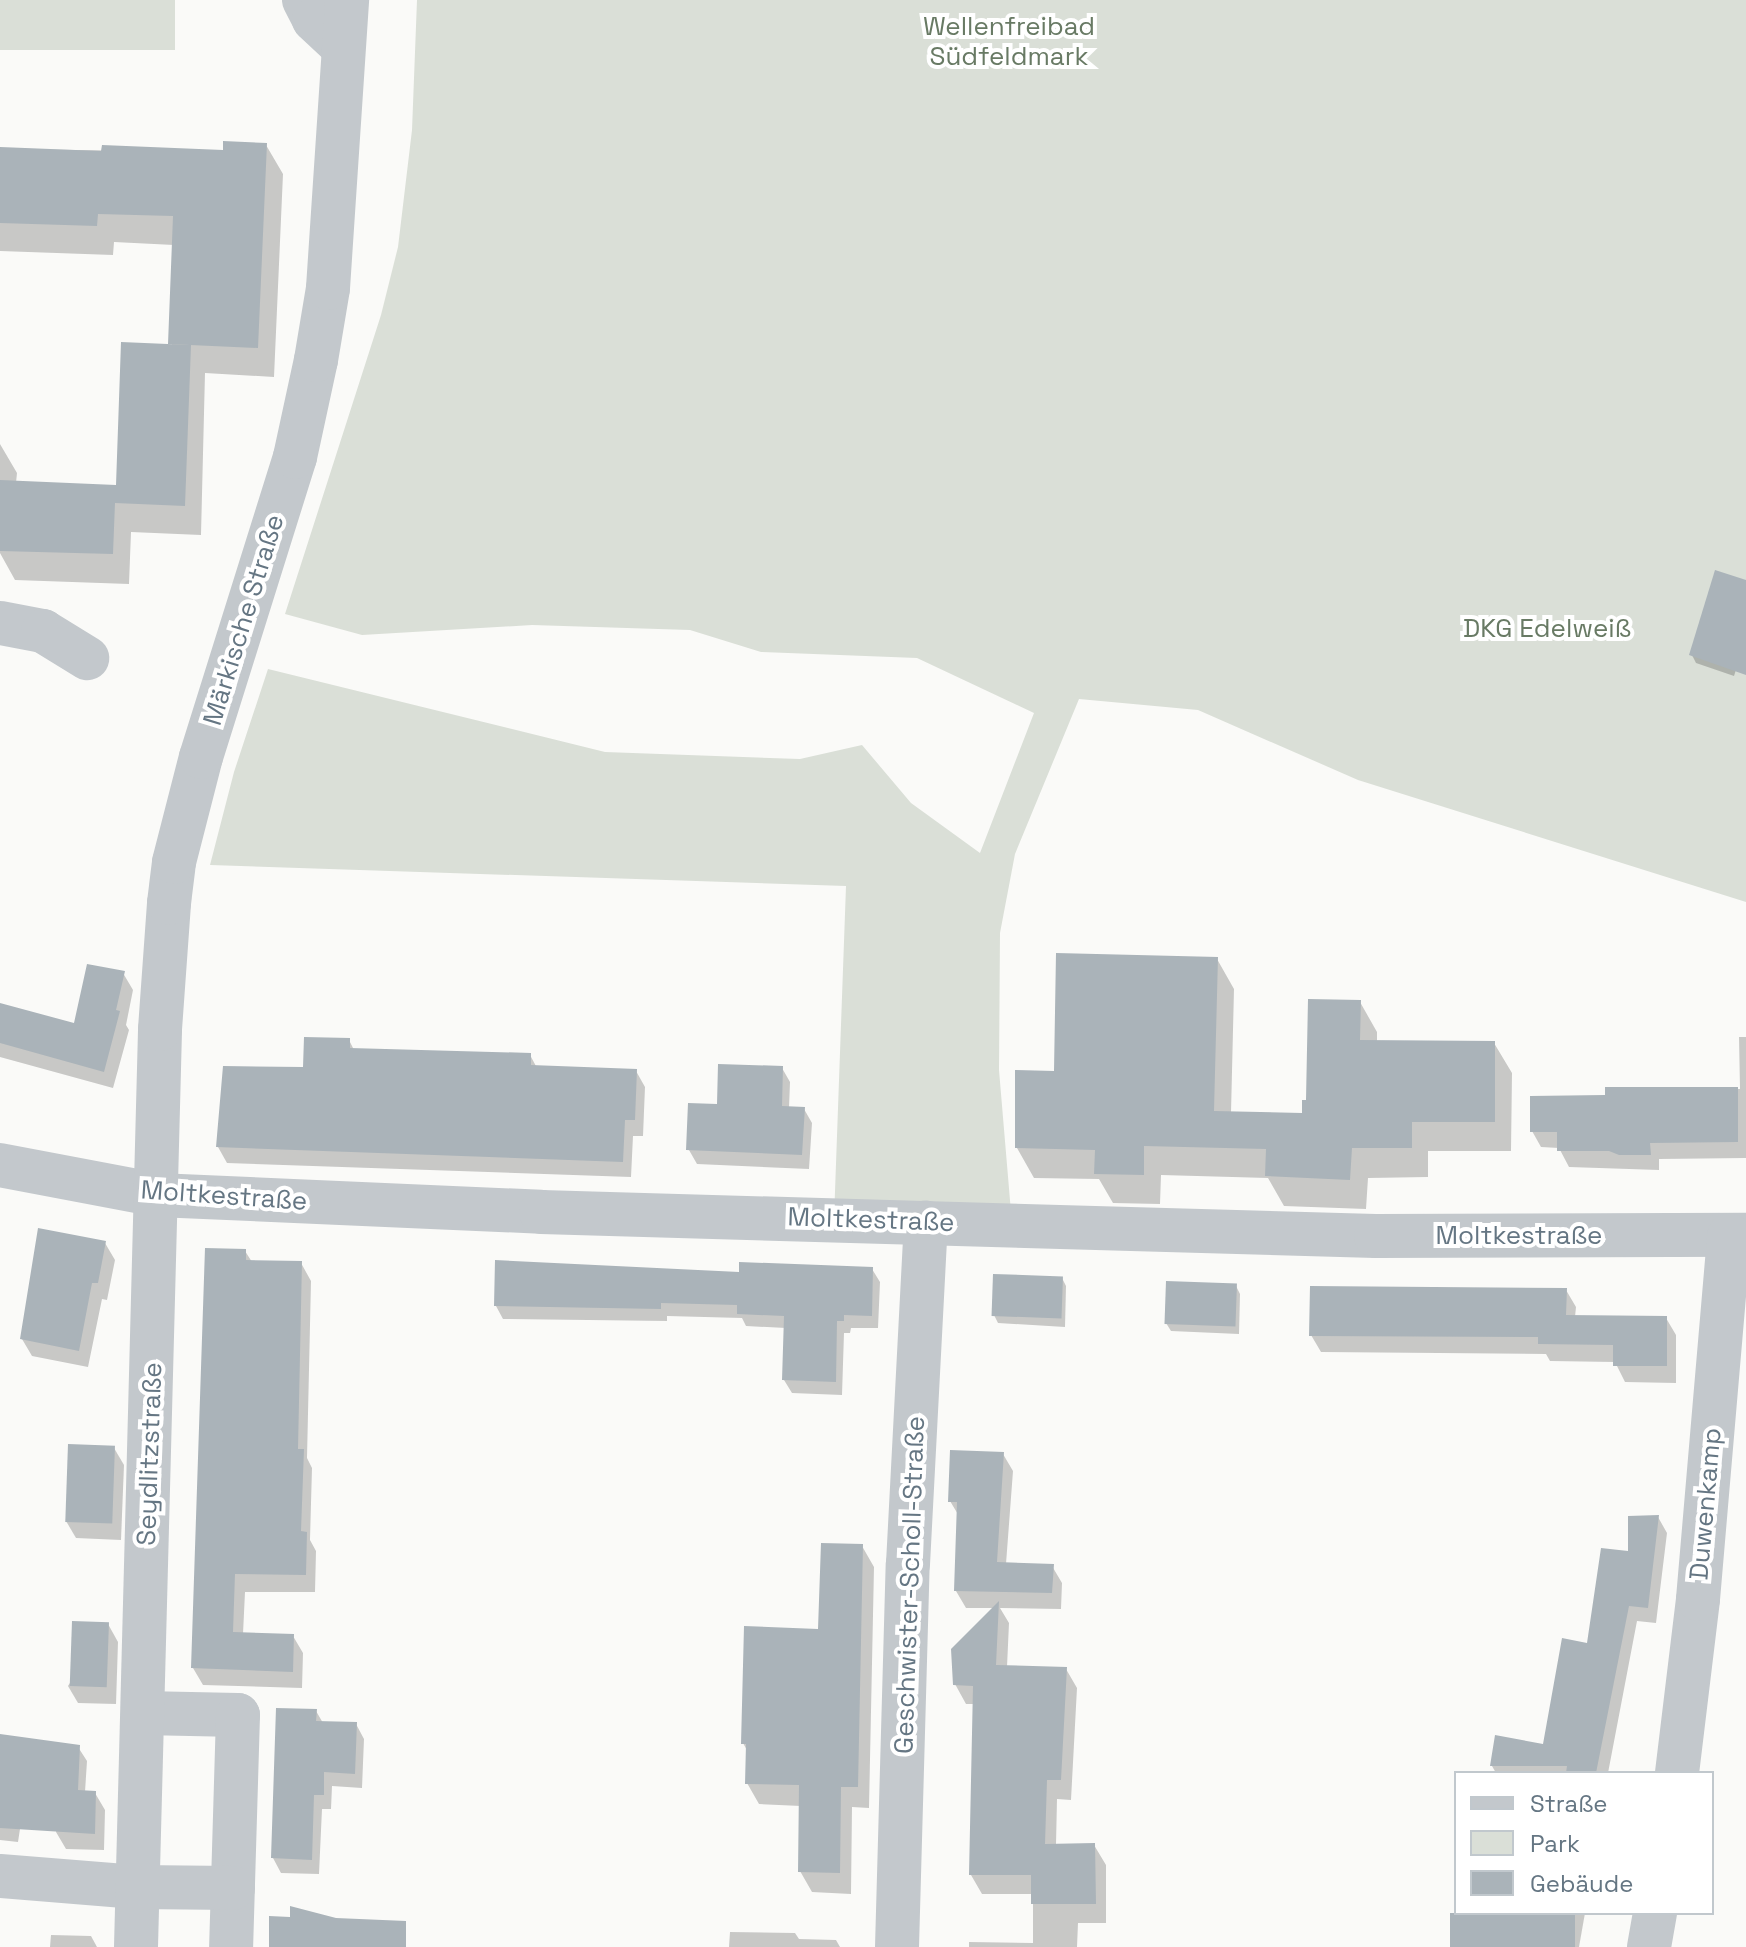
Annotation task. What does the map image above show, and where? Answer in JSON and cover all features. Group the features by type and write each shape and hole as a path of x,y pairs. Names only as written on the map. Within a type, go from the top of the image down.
{"street":[{"path":"304,0 314,20 341,45"},
{"name":"Märkische Straße","path":"157,1195 160,1029 174,862 201,757 295,457 316,360 328,288 341,45 347,0"},
{"path":"0,623 43,631 87,658"},
{"name":"Moltkestraße","path":"0,1165 157,1195 541,1212 1376,1236 1737,1235"},
{"name":"Seydlitzstraße","path":"136,1947 157,1195"},
{"name":"Geschwister-Scholl-Straße","path":"897,1947 908,1564 926,1222"},
{"name":"Duwenkamp","path":"1677,1771 1737,1235"},
{"path":"143,1713 238,1715 231,1947"},
{"path":"0,1876 137,1887 233,1888"},
{"path":"1649,1947 1655,1915"}],"green space":[{"path":"0,0 175,0 175,50 0,50"},
{"path":"417,0 1746,0 1746,902 1358,780 1198,710 1079,699 1015,854 1000,933 999,1070 1012,1224 834,1219 846,886 210,865 234,772 268,669 605,752 800,759 862,745 911,803 980,853 1034,713 917,658 761,652 690,630 532,625 362,635 285,614 381,315 398,247 412,130"}],"building":[{"path":"223,141 267,143 258,348 168,344 173,216 98,214 97,226 0,223 0,147 101,151 102,145 223,150"},
{"path":"121,342 191,345 185,506 115,503 113,554 0,551 0,480 116,485"},
{"path":"1715,570 1746,580 1746,675 1689,655"},
{"path":"1056,953 1218,957 1214,1111 1302,1113 1302,1100 1306,1100 1308,999 1361,1000 1360,1040 1495,1041 1495,1122 1412,1122 1412,1148 1352,1148 1350,1180 1265,1176 1266,1149 1144,1146 1144,1175 1094,1174 1095,1150 1015,1148 1015,1070 1054,1071"},
{"path":"87,964 125,971 116,1010 120,1011 104,1072 0,1043 0,1003 74,1023"},
{"path":"304,1037 350,1038 350,1048 531,1053 531,1065 637,1069 635,1120 625,1120 623,1162 216,1147 223,1066 303,1067"},
{"path":"718,1064 783,1066 782,1106 805,1107 802,1155 686,1150 688,1103 717,1104"},
{"path":"1605,1087 1738,1087 1738,1142 1650,1143 1651,1155 1619,1155 1609,1151 1557,1151 1557,1132 1530,1132 1530,1096 1605,1095"},
{"path":"38,1228 106,1241 98,1283 92,1283 79,1351 20,1339"},
{"path":"205,1248 246,1249 246,1260 302,1261 298,1449 304,1449 301,1531 307,1532 306,1575 235,1574 233,1632 294,1634 293,1672 191,1668"},
{"path":"495,1260 739,1272 739,1262 873,1267 872,1316 844,1315 844,1321 837,1321 836,1382 782,1380 784,1316 737,1314 737,1305 661,1303 661,1309 494,1306"},
{"path":"993,1274 1063,1276 1061,1318 992,1316"},
{"path":"1166,1281 1237,1283 1235,1326 1164,1324"},
{"path":"1310,1286 1567,1288 1566,1315 1667,1316 1667,1366 1613,1366 1613,1345 1538,1344 1538,1337 1309,1336"},
{"path":"68,1444 115,1446 112,1524 65,1522"},
{"path":"950,1450 1004,1452 997,1562 1054,1564 1052,1593 954,1591 957,1502 948,1502"},
{"path":"1659,1515 1648,1608 1629,1606 1596,1771 1566,1771 1567,1766 1490,1766 1495,1735 1543,1744 1562,1638 1587,1643 1601,1548 1628,1551 1628,1516"},
{"path":"821,1543 863,1544 858,1787 841,1787 840,1873 798,1872 799,1785 745,1784 746,1744 741,1744 744,1626 818,1629"},
{"path":"999,1601 996,1665 1067,1667 1061,1780 1047,1780 1045,1844 1095,1843 1096,1904 1031,1904 1031,1875 969,1875 973,1686 953,1685 951,1649"},
{"path":"72,1621 109,1622 107,1687 70,1686"},
{"path":"276,1708 317,1709 316,1721 357,1722 355,1774 324,1772 324,1795 314,1795 312,1860 271,1858"},
{"path":"0,1734 80,1745 78,1790 96,1791 95,1834 0,1828"},
{"path":"290,1906 336,1918 406,1921 406,1947 269,1947 269,1916 290,1917"},
{"path":"1450,1913 1575,1915 1575,1947 1450,1947"}],"park label":[{"name":"Wellenfreibad Südfeldmark","path":"1009,42"},
{"name":"DKG Edelweiß","path":"1547,629"}]}
